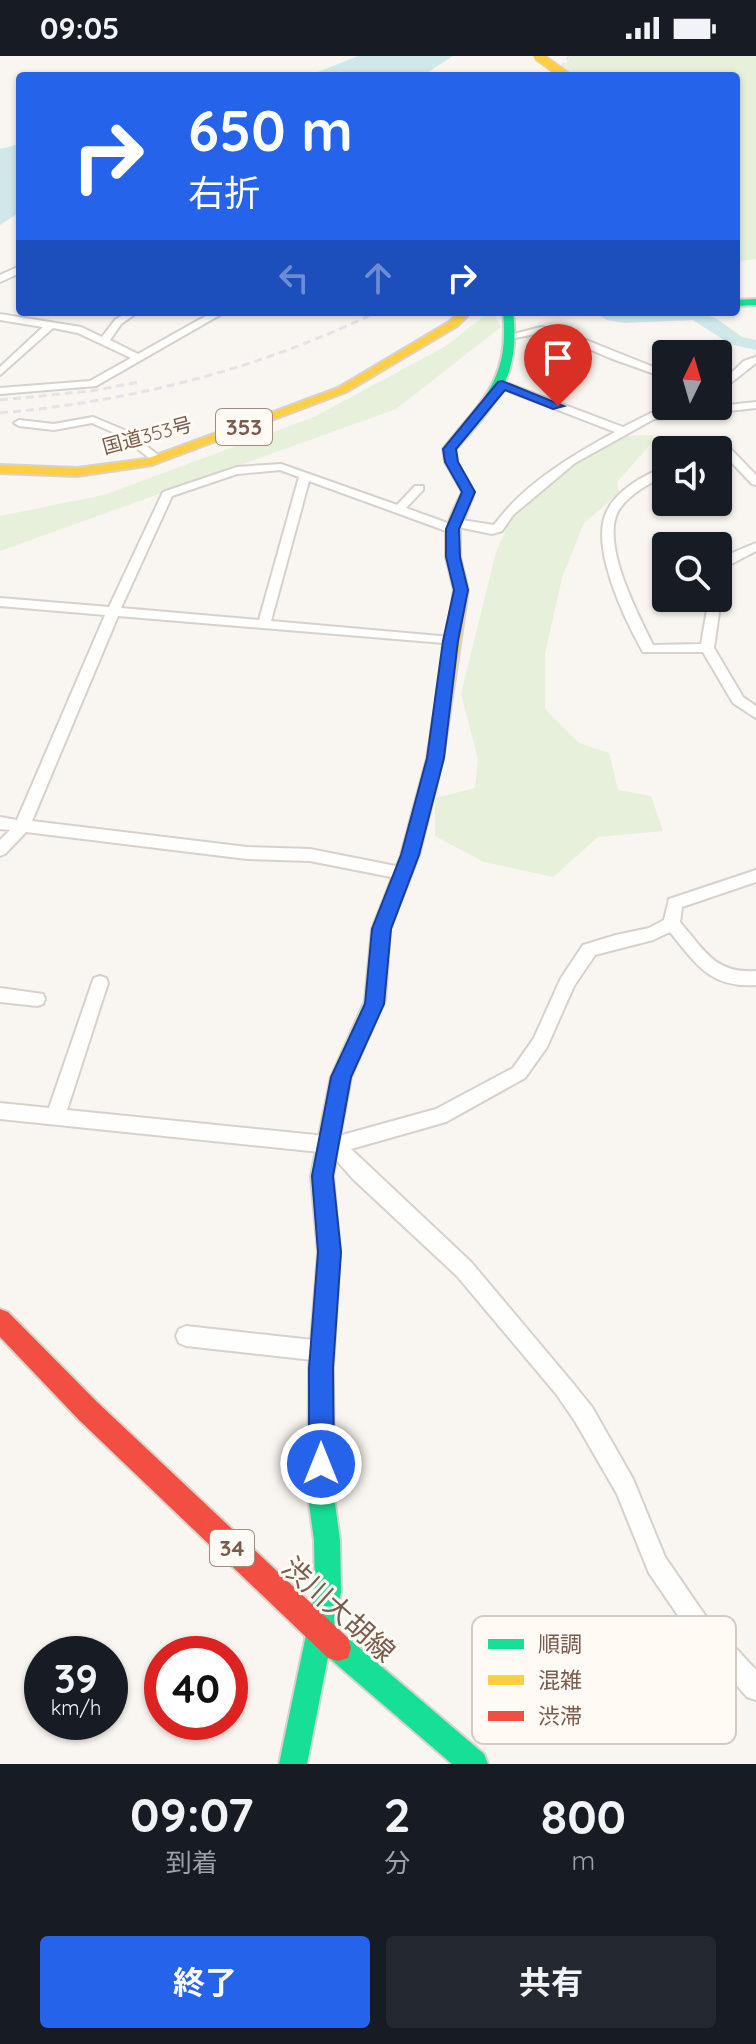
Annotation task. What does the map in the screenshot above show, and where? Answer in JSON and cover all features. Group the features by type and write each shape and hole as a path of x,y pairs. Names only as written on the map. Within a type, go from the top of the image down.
{"main road":[{"path":"538,56 560,72"},
{"name":"国道353号","path":"0,469 104,470 157,459 342,390 442,331 461,316"},
{"path":"293,1764 328,1592 327,1540 321,1496 322,1351 329,1252 322,1176 332,1143 341,1077 375,1004 381,929 410,855 435,758 461,590 453,557 454,526 468,492 451,462 449,449 474,423 502,385 510,366 515,335 509,316"},
{"name":"渋川大胡線","path":"0,1320 88,1411 318,1631 474,1764"}],"street":[{"path":"105,340 118,322 127,316"},
{"path":"0,391 92,384 213,316"},
{"path":"0,317 81,330 139,358"},
{"path":"0,372 49,327"},
{"path":"515,335 542,329 568,333 603,352 652,370"},
{"path":"732,378 748,363 756,360"},
{"path":"502,385 623,431"},
{"path":"732,398 751,405"},
{"path":"0,850 22,826 167,494 224,472 253,467 281,467 454,526 492,530 498,528 509,513 571,461 651,416 751,405"},
{"path":"19,423 54,427 93,420 125,434 157,459"},
{"path":"732,457 756,482"},
{"path":"264,625 305,475"},
{"path":"652,478 613,510 606,532 627,606 648,649 707,648"},
{"path":"399,509 419,488"},
{"path":"732,558 756,547"},
{"path":"0,602 451,641"},
{"path":"713,612 707,648 738,700 756,713"},
{"path":"0,823 247,853 310,855 401,873"},
{"path":"756,876 675,903 672,923 717,975 735,981 756,978"},
{"path":"0,1111 332,1143 440,1116 519,1073 541,1042 567,983 589,950 653,934 672,923"},
{"path":"55,1117 100,983"},
{"path":"0,995 37,999"},
{"path":"332,1143 464,1269 564,1388 584,1415 625,1487 657,1565 692,1616"},
{"path":"186,1336 322,1351"},
{"path":"736,1666 756,1688"}],"green space":[{"path":"571,56 756,56 756,259 740,261 740,72 561,70"},
{"path":"484,316 495,316 501,327 396,409 0,551 0,516 104,495 314,417 446,346"},
{"path":"653,435 651,444 617,482 619,493 584,523 562,578 545,654 545,709 579,743 609,753 618,790 651,796 663,831 598,837 553,877 484,862 435,836 435,798 475,788 478,759 461,694 496,552 514,512 572,465 622,436"}],"water":[{"path":"358,56 453,56 428,72 318,72"},
{"path":"16,145 16,215 0,225 0,149"}],"waterway":[{"path":"612,316 659,316"},
{"path":"695,316 712,323 729,337 756,345"}],"railway":[{"path":"558,72 569,56"},
{"path":"0,413 98,400 193,380 286,351 368,316"},
{"path":"0,400 91,391 139,382"}],"traffic: fast":[{"path":"740,303 756,302"},
{"path":"461,509 468,492 451,462 449,449 477,418 498,388 509,354 509,316"},
{"path":"293,1764 328,1592 327,1540 321,1496 321,1368 329,1252 322,1176 341,1077 375,1000"},
{"path":"338,1648 474,1764"}],"traffic: slow":[{"path":"538,56 560,72"},
{"path":"0,469 77,472 148,462 342,390 462,316"},
{"path":"375,1000 381,929 410,855 435,758 461,590 453,557 453,529 461,509"}],"traffic: jam":[{"path":"0,1320 88,1411 338,1648"}],"route":[{"path":"321,1464 321,1368 329,1252 322,1176 341,1077 375,1004 381,929 410,855 435,758 461,590 453,557 453,529 468,492 451,462 449,449 474,423 502,385 558,406"}]}
